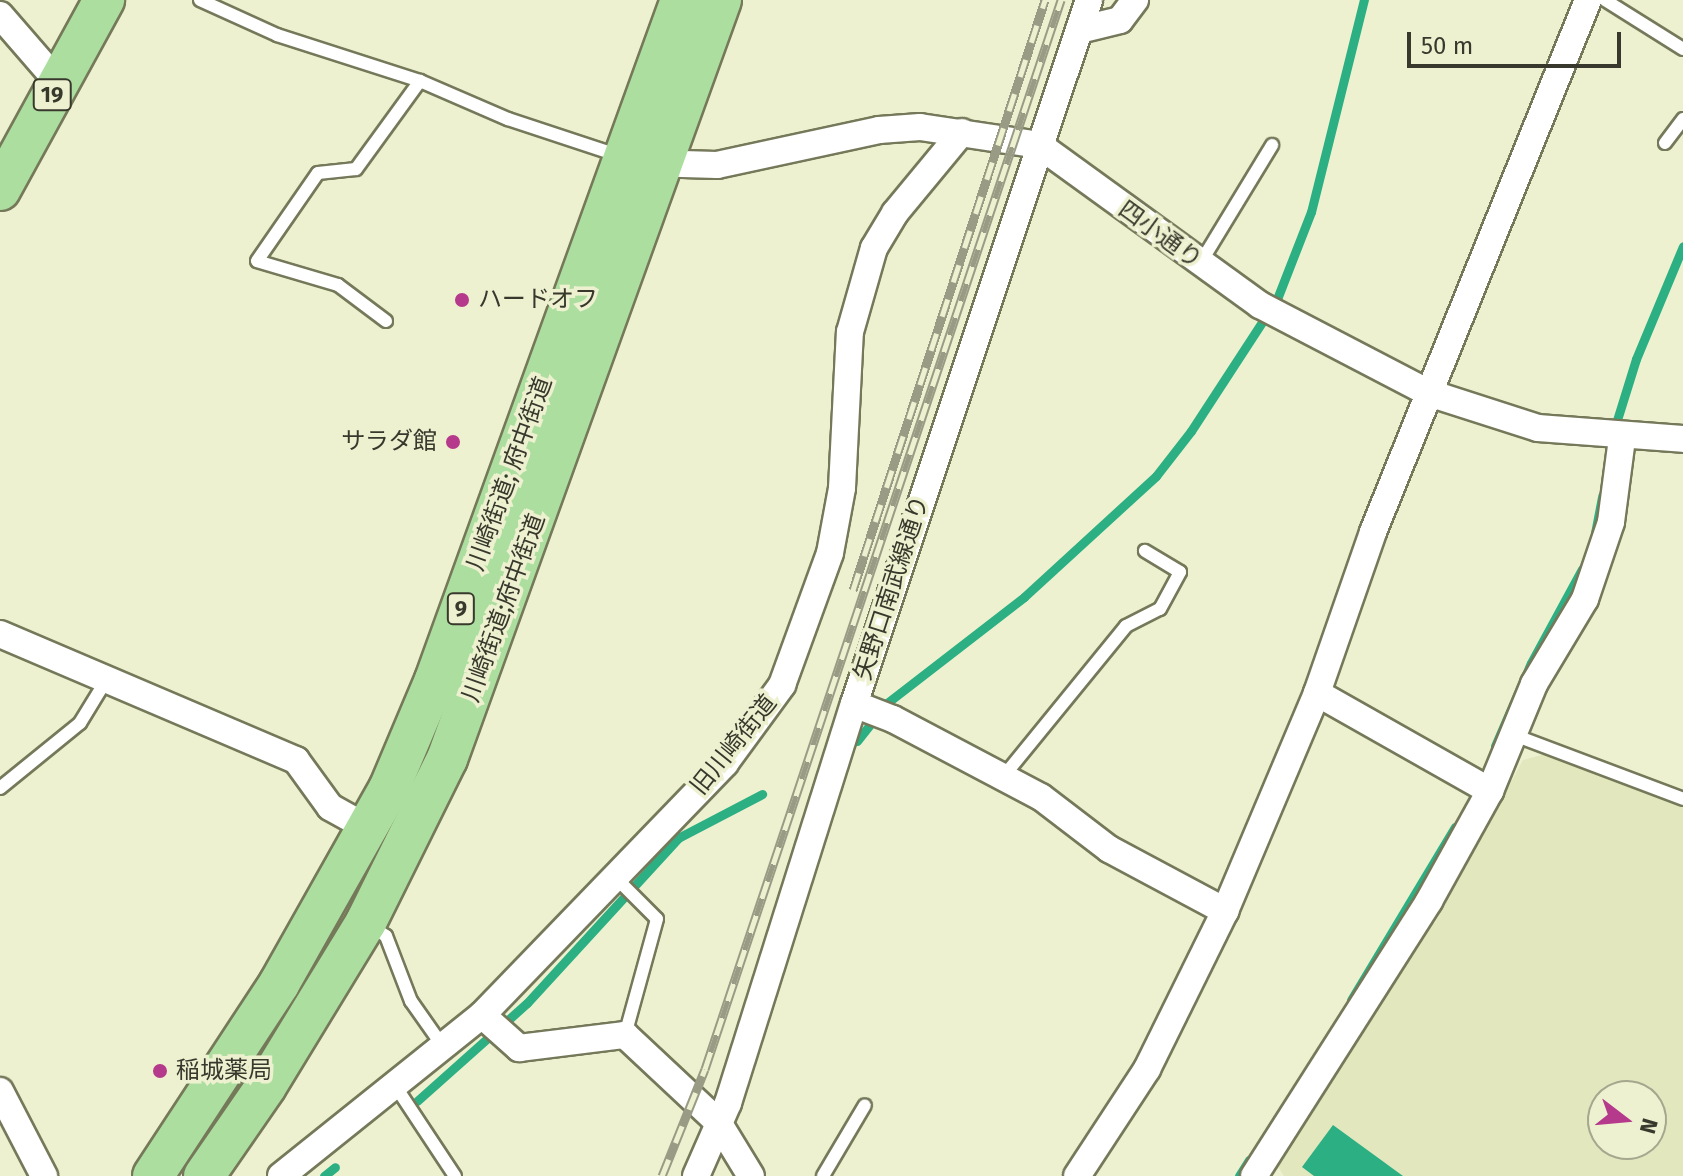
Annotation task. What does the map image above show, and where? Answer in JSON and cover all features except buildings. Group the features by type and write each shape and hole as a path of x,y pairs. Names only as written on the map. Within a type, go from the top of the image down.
{"main road":[{"name":"19","path":"0,190 104,0"},
{"name":"川崎街道; 府中街道","path":"160,1174 229,1064 368,828 435,680 643,162 681,0"},
{"name":"川崎街道;府中街道","path":"204,1176 366,922 425,809 471,702 643,162 721,0"}],"street":[{"name":"矢野口南武線通り","path":"696,1176 873,711 1039,145 1089,0"},
{"path":"1079,30 1120,20 1135,0"},
{"path":"1077,1176 1147,1069 1225,911 1317,693 1373,532 1588,0"},
{"path":"0,15 59,83"},
{"name":"四小通り","path":"643,162 759,158 879,130 962,132 1039,145 1200,264 1269,310 1429,393 1538,428 1622,438 1683,439"},
{"name":"旧川崎街道","path":"281,1176 396,1087 482,1015 725,763 782,685 830,553 842,488 850,332 874,248 895,213 962,132"},
{"path":"1264,1172 1429,901 1490,791 1534,684 1585,599 1611,522 1622,438"},
{"path":"0,634 105,682 296,760 330,807 368,828"},
{"path":"1317,693 1490,791"},
{"path":"873,711 1041,797 1109,849 1225,911"},
{"path":"482,1015 505,1039 519,1048 625,1035 718,1122 751,1176"},
{"path":"0,1091 44,1176"}],"lane":[{"path":"200,0 277,35 420,81 508,119 643,162"},
{"path":"1605,0 1683,49"},
{"path":"386,321 338,285 257,261 318,173 356,169 420,81"},
{"path":"1665,143 1683,119"},
{"path":"1200,264 1272,145"},
{"path":"1003,777 1126,626 1160,609 1180,572 1145,551"},
{"path":"0,788 80,723 105,682"},
{"path":"1514,735 1683,799"},
{"path":"615,877 657,919 625,1035"},
{"path":"366,922 386,936 411,1001 444,1048"},
{"path":"396,1087 419,1116 455,1176"},
{"path":"840,1176 825,1172 865,1105"}],"shaded area":[{"path":"1545,754 1683,806 1683,1176 1284,1176 1275,1162 1426,920 1435,923 1523,760"},
{"path":"1333,1125 1403,1176 1314,1176 1302,1167"}],"waterway":[{"path":"857,741 887,703 1024,597 1156,476 1191,431 1277,299 1311,212 1364,0"},
{"path":"1617,420 1636,359 1683,246"},
{"path":"1595,533 1602,496"},
{"path":"1495,746 1531,663 1582,569"},
{"path":"417,1101 527,1003 678,838 762,794"},
{"path":"1351,1000 1455,827"},
{"path":"1239,1176 1249,1160"},
{"path":"324,1176 335,1167"}],"railway":[{"path":"853,590 1045,0"},
{"path":"662,1176 705,1069 1061,0"}],"place":[{"name":"ハードオフ","path":"462,300"},
{"name":"サラダ館","path":"453,442"},
{"name":"稲城薬局","path":"160,1071"}]}
